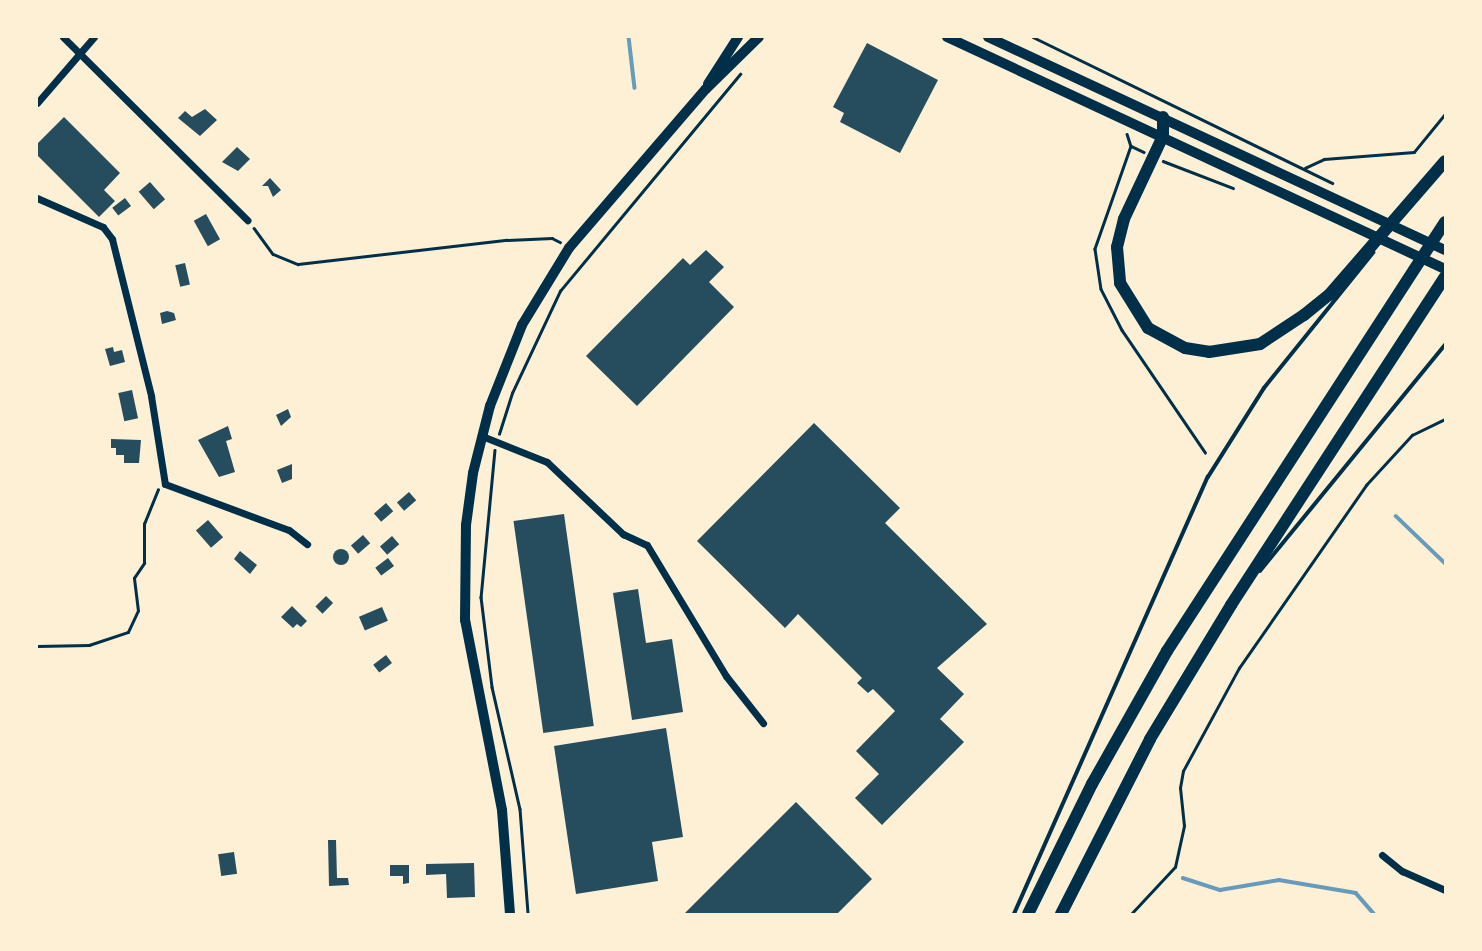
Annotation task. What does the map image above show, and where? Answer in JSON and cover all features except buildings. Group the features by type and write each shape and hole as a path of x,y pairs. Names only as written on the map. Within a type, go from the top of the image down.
{"highway":[{"path":"1163,117 1163,136 1124,219 1117,247 1119,276 1125,295 1148,328 1185,348 1237,350 1283,331 1329,295 1445,162"},
{"path":"1028,914 1092,783 1167,651 1445,222"},
{"path":"1061,914 1150,739 1231,605 1445,277"}],"main road":[{"path":"706,89 738,37"},
{"path":"510,914 502,810 465,620 466,524 482,436 522,325 569,248 706,89 759,37"},
{"path":"947,37 1445,269"},
{"path":"988,37 1445,250"}],"street":[{"path":"63,37 247,220"},
{"path":"37,103 94,37"},
{"path":"37,198 103,227 112,239 158,429 163,481 177,491 289,530 307,544"},
{"path":"482,436 547,463 623,534 647,545 726,676 763,723"},
{"path":"1381,855 1402,871 1445,890"}],"lane":[{"path":"1014,914 1208,477 1264,388 1352,285 1390,228"},
{"path":"1231,605 1445,345"}],"path":[{"path":"1033,37 1305,168 1338,187"},
{"path":"528,914 520,809 492,687 481,597 489,474 497,440 512,393 561,291 744,68"},
{"path":"1305,168 1324,159 1414,152 1445,114"},
{"path":"1131,146 1233,188"},
{"path":"247,220 273,254 298,264 552,238 569,248"},
{"path":"1131,914 1175,867 1184,826 1180,788 1183,771 1239,668 1366,485 1412,435 1445,419"},
{"path":"37,646 89,645 128,632 138,611 134,578 144,563 144,524 163,481"}],"waterway":[{"path":"629,37 635,88"},
{"path":"1396,516 1445,563"},
{"path":"1183,878 1220,890 1279,880 1356,893 1374,914"}]}
